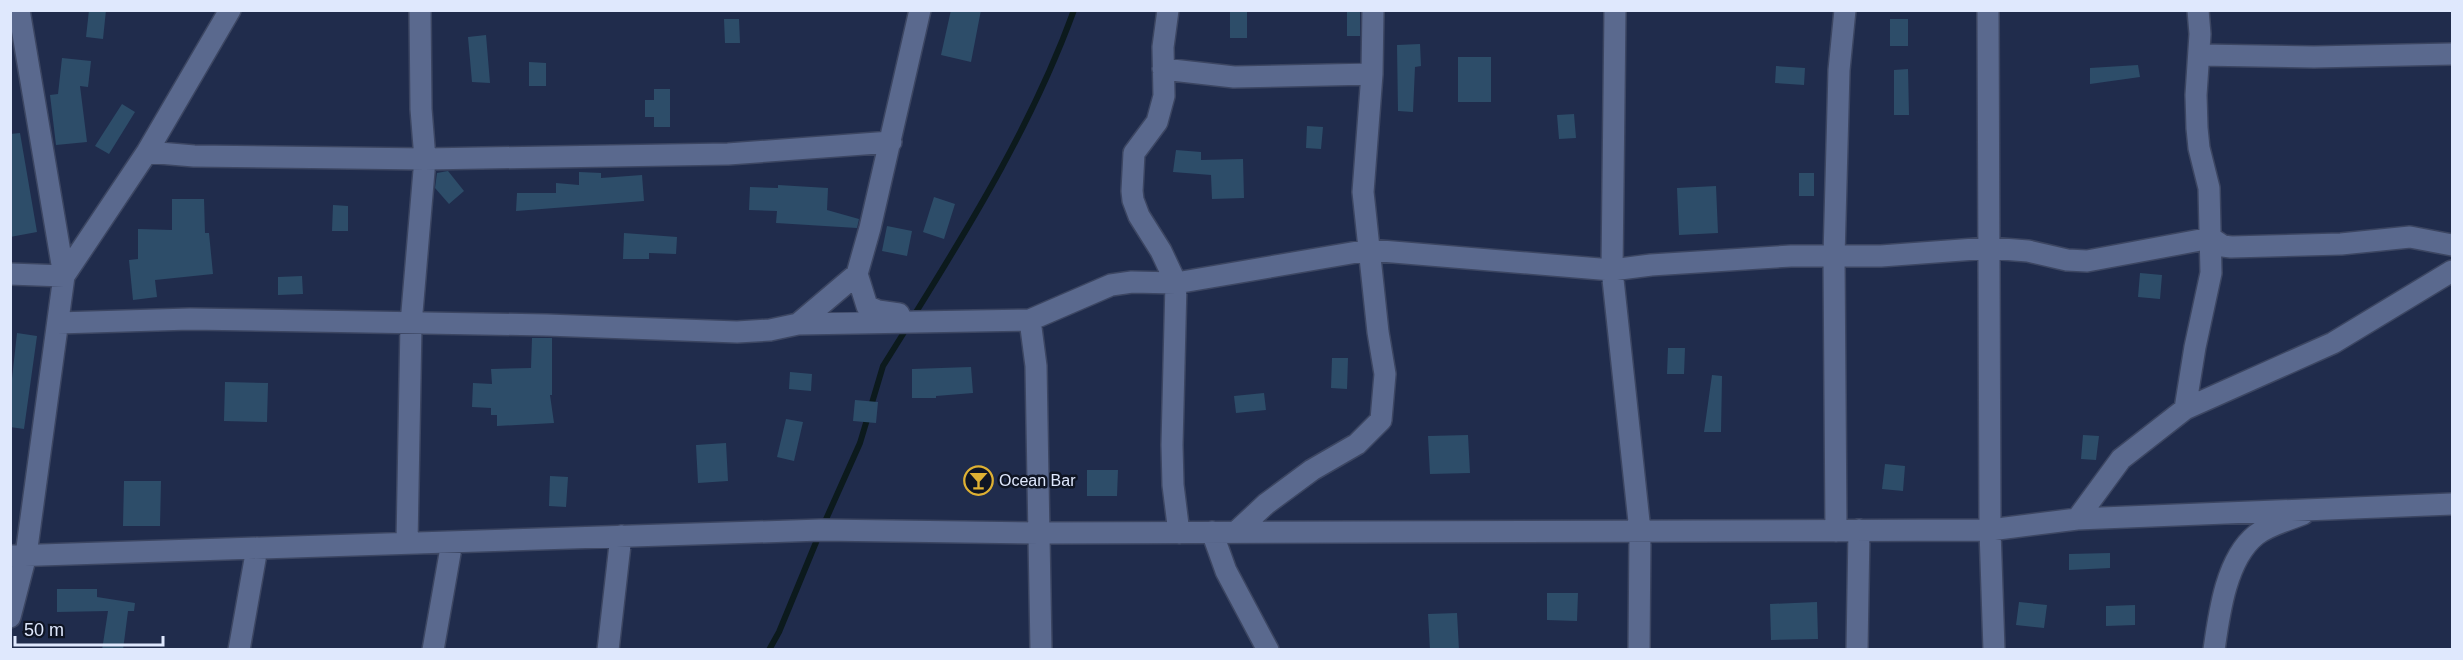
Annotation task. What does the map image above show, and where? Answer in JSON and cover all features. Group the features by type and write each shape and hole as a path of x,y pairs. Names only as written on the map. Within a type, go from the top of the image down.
{"street":[{"path":"10,617 64,276 19,10"},
{"path":"64,276 147,152 230,10"},
{"path":"407,543 411,324 425,159 421,110 420,10"},
{"path":"902,323 902,316 896,312 867,306 857,274 891,142 920,10"},
{"path":"1168,10 1163,46 1165,86 1160,115 1134,153 1132,191 1139,216 1161,251 1176,283 1172,445 1173,485 1179,533"},
{"path":"1236,532 1266,504 1312,470 1358,444 1381,420 1385,374 1363,192 1372,74 1373,10"},
{"path":"1615,10 1612,270 1640,531 1639,650"},
{"path":"1836,531 1834,257 1839,70 1845,10"},
{"path":"1988,10 1990,530 1994,650"},
{"path":"2185,409 2195,346 2211,273 2209,188 2199,148 2197,128 2196,94 2200,55 2198,10"},
{"path":"2200,55 2314,57 2452,54"},
{"path":"1163,69 1234,77 1372,74"},
{"path":"147,152 205,156 425,159 728,154 891,142"},
{"path":"58,323 190,319 547,325 737,332 770,330 798,324 1030,320 1111,285 1132,282 1176,283 1369,250 1612,270 1652,265 1791,256 1834,257 1989,248 2028,251 2067,260 2087,261 2211,238 2223,246 2231,247 2341,244 2410,237 2451,242"},
{"path":"2077,519 2121,459 2185,409 2333,343 2452,271"},
{"path":"10,274 64,276"},
{"path":"798,324 857,274"},
{"path":"1030,320 1036,366 1041,650"},
{"path":"18,555 821,530 1040,533 1990,530 2077,519 2452,504"},
{"path":"2214,650 2221,603 2239,557 2257,534 2314,509"},
{"path":"1857,650 1859,530"},
{"path":"1212,532 1226,571 1268,650"},
{"path":"608,650 621,536"},
{"path":"434,650 452,542"},
{"path":"239,650 257,548"}],"building":[{"path":"89,10 106,10 103,39 86,37"},
{"path":"951,10 981,10 971,62 941,55"},
{"path":"1230,10 1247,10 1247,38 1230,38"},
{"path":"1347,10 1360,10 1360,36 1347,36"},
{"path":"724,19 739,19 740,43 725,43"},
{"path":"1890,19 1908,19 1908,46 1890,46"},
{"path":"486,35 490,83 472,82 468,37"},
{"path":"1420,44 1421,66 1415,67 1413,112 1398,111 1397,45"},
{"path":"1458,57 1491,57 1491,102 1458,102"},
{"path":"62,58 91,61 88,87 80,86 87,142 56,145 50,95 58,94"},
{"path":"529,62 546,63 546,86 529,86"},
{"path":"2138,65 2140,77 2090,84 2090,68"},
{"path":"1776,66 1805,68 1804,85 1775,83"},
{"path":"1908,69 1909,115 1894,115 1894,70"},
{"path":"654,89 670,89 670,127 654,127 654,117 645,117 645,100 654,100"},
{"path":"122,104 135,112 109,154 95,146"},
{"path":"1574,114 1576,138 1559,139 1557,115"},
{"path":"1307,126 1323,127 1321,149 1306,148"},
{"path":"20,133 37,232 10,237 10,134"},
{"path":"1176,150 1201,152 1201,160 1243,159 1244,198 1212,199 1211,175 1173,172"},
{"path":"448,171 464,191 449,204 435,188 437,173"},
{"path":"579,172 601,173 601,178 642,175 644,201 516,211 517,193 556,193 556,183 579,185"},
{"path":"1799,173 1814,173 1814,196 1799,196"},
{"path":"778,185 828,188 827,210 859,219 857,228 776,223 777,211 749,210 750,187 778,188"},
{"path":"1716,186 1718,233 1679,235 1677,188"},
{"path":"934,197 955,204 944,239 923,232"},
{"path":"172,199 204,199 205,233 209,233 213,274 155,280 157,297 133,300 129,260 138,259 138,229 172,230"},
{"path":"333,205 348,206 348,231 332,231"},
{"path":"887,226 912,231 907,256 882,251"},
{"path":"624,233 677,237 676,254 649,253 649,259 623,259"},
{"path":"2140,273 2162,275 2160,299 2138,297"},
{"path":"302,276 303,294 278,295 278,277"},
{"path":"17,333 37,336 24,429 10,427 10,397"},
{"path":"532,338 552,338 552,395 550,395 554,423 497,426 497,415 491,415 491,408 472,407 473,383 492,384 491,369 531,368"},
{"path":"1668,348 1685,348 1684,374 1667,374"},
{"path":"1332,358 1348,358 1347,389 1331,388"},
{"path":"971,367 973,393 936,396 936,398 912,398 912,369"},
{"path":"790,372 812,374 811,391 789,389"},
{"path":"1712,375 1722,376 1721,432 1704,432"},
{"path":"225,382 268,383 267,422 224,421"},
{"path":"1264,393 1266,410 1236,413 1234,396"},
{"path":"855,400 878,402 876,423 853,421"},
{"path":"786,419 803,422 794,461 777,457"},
{"path":"1468,435 1470,473 1430,474 1428,436"},
{"path":"2083,435 2099,436 2096,460 2081,459"},
{"path":"726,443 728,481 698,483 696,445"},
{"path":"1885,464 1905,466 1903,491 1882,489"},
{"path":"1087,470 1118,470 1117,496 1087,496"},
{"path":"550,476 568,477 566,507 549,506"},
{"path":"124,481 161,481 160,526 123,526"},
{"path":"2110,553 2110,568 2069,570 2069,554"},
{"path":"57,589 97,589 97,597 135,603 134,611 128,611 123,650 102,650 108,611 57,612"},
{"path":"1547,593 1578,593 1577,621 1547,620"},
{"path":"1817,602 1818,639 1771,640 1770,604"},
{"path":"2019,602 2047,605 2044,628 2016,625"},
{"path":"2135,605 2135,625 2106,626 2106,606"},
{"path":"1457,613 1459,650 1430,650 1428,614"}],"waterway":[{"path":"913,317 980,206 1022,130 1041,91 1074,10"},
{"path":"823,526 860,443 883,366 908,326"},
{"path":"769,650 779,632 819,535"}],"place":[{"name":"Ocean Bar","path":"978,480"}]}
